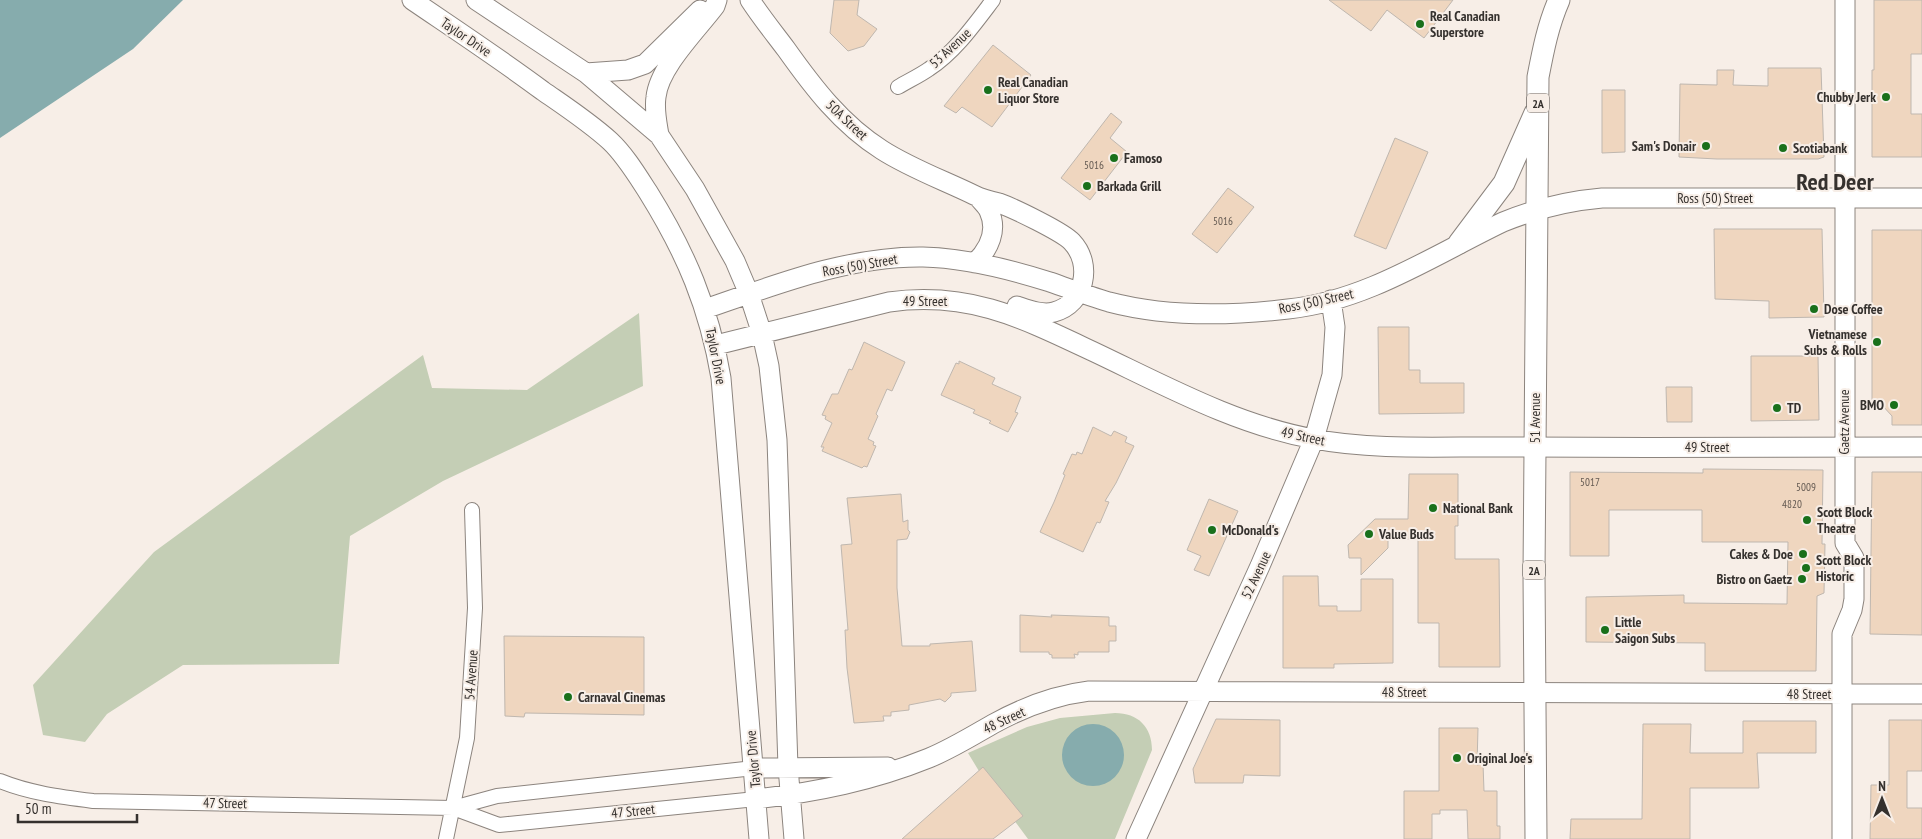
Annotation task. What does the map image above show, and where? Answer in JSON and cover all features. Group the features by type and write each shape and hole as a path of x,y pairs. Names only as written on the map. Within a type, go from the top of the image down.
{"main road":[{"name":"Taylor Drive","path":"412,0 494,55 572,111 611,142 636,173 671,228 686,258 716,345 725,411 759,839"},
{"path":"476,0 586,73 659,135 705,206 735,262 749,294 762,334 769,366 777,440 788,767 794,839"},
{"path":"586,73 628,70 645,64 710,0"},
{"path":"659,135 656,95 662,78 669,65 715,6 717,0"},
{"name":"50A Street","path":"750,0 817,91 831,108 861,135 893,157 979,198 1001,204 1055,230 1070,240 1079,250 1084,262 1084,280 1079,292"},
{"name":"51 Avenue","path":"1536,839 1535,447 1538,78 1552,16 1559,0"},
{"name":"Gaetz Avenue","path":"1842,839 1842,634 1852,610 1854,598 1854,558 1845,543 1845,0"},
{"path":"1459,243 1504,183 1538,106"},
{"path":"975,262 985,253 991,242 992,232 989,211 979,198"},
{"name":"Ross (50) Street","path":"705,309 805,275 892,258 924,257 975,262 1017,272 1110,302 1143,309 1186,313 1244,313 1290,309 1356,293 1388,280 1503,222 1538,209 1564,203 1602,198 1922,198"},
{"path":"961,301 996,301 1047,313 1062,309 1079,292"},
{"name":"49 Street","path":"716,345 861,307 912,298 961,301 990,307 1023,318 1208,405 1263,427 1314,439 1360,445 1922,447"},
{"name":"52 Avenue","path":"1136,839 1260,566 1314,439 1332,375 1335,327 1331,300"},
{"name":"48 Street","path":"756,799 815,792 869,780 948,749 1013,714 1077,692 1110,690 1922,694"},
{"name":"48 Street","path":"754,768 902,768"}],"street":[{"name":"53 Avenue","path":"898,87 929,69 950,52 968,33 993,0"},
{"name":"54 Avenue","path":"446,839 465,750 467,728 475,608 472,510"},
{"name":"47 Street","path":"0,781 21,789 44,794 92,801 452,808 497,796 754,768"},
{"name":"47 Street","path":"452,808 499,825 756,799"}],"green space":[{"path":"639,313 643,386 443,481 350,536 339,664 183,665 107,714 85,742 43,735 33,685 154,552 423,355 432,388 527,390"},
{"path":"1115,713 1130,716 1142,723 1149,735 1152,750 1115,839 1028,839 985,781 968,753 1027,727 1060,718"}],"water":[{"path":"0,0 183,0 133,49 0,138"},
{"path":"1087,724 1099,724 1115,733 1122,743 1124,755 1122,767 1115,777 1099,786 1087,786 1076,781 1067,772 1062,761 1062,749 1067,738 1076,729"}],"building":[{"path":"834,0 859,0 857,15 877,29 864,46 848,51 830,33"},
{"name":"Real Canadian Superstore","path":"1329,0 1453,0 1424,38 1387,10 1371,31"},
{"path":"1874,0 1922,0 1922,54 1911,54 1911,114 1922,114 1922,157 1872,157"},
{"name":"Real Canadian Liquor Store","path":"993,45 1031,75 992,127 962,107 956,113 944,106"},
{"path":"1768,68 1821,68 1824,157 1818,159 1717,159 1679,157 1680,84 1717,85 1717,70 1734,70 1733,85 1768,86"},
{"path":"1602,90 1625,90 1625,152 1602,153"},
{"path":"1111,113 1122,122 1110,138 1127,152 1090,200 1061,178"},
{"path":"1395,138 1428,152 1386,249 1354,236"},
{"path":"1228,188 1254,207 1217,253 1192,234"},
{"path":"1714,229 1822,229 1824,317 1769,318 1769,301 1715,299"},
{"path":"1872,230 1922,230 1922,425 1892,425 1892,416 1881,404 1872,404"},
{"path":"1378,327 1409,327 1409,370 1420,370 1420,383 1464,383 1464,413 1379,414"},
{"path":"864,342 905,362 892,391 887,389 876,414 878,416 868,439 874,442 873,445 876,446 867,467 864,466 862,468 822,451 824,447 821,447 832,423 825,419 826,416 822,415 832,394 838,394 849,369 852,370"},
{"path":"1751,356 1818,356 1819,420 1751,421"},
{"path":"959,361 995,378 992,384 1021,397 1015,412 1018,413 1008,432 989,423 991,421 973,413 975,410 941,395 956,363 959,364"},
{"path":"1666,387 1692,387 1692,422 1667,422"},
{"path":"1093,427 1111,436 1114,431 1127,437 1125,442 1134,446 1105,501 1109,502 1100,523 1097,522 1083,552 1040,532 1054,502 1072,454 1076,455 1077,452 1082,454"},
{"path":"1703,469 1823,470 1822,544 1825,544 1824,593 1817,596 1816,671 1705,671 1705,643 1586,642 1586,597 1684,595 1684,603 1787,604 1788,542 1702,542 1702,510 1609,510 1609,556 1570,556 1570,472 1703,473"},
{"path":"1872,472 1922,472 1922,635 1870,634"},
{"path":"1409,474 1458,474 1458,526 1455,526 1455,559 1499,559 1500,667 1439,667 1439,623 1418,623 1418,539 1388,539 1388,548 1361,575 1361,558 1349,558 1348,545 1375,519 1408,519"},
{"path":"901,494 903,522 908,520 908,530 910,532 907,539 897,540 897,588 902,646 930,646 930,644 972,641 976,691 951,693 951,696 945,702 940,699 909,705 909,710 891,712 891,716 883,716 884,721 854,723 847,668 845,630 848,630 841,545 852,544 847,498"},
{"name":"McDonald's","path":"1209,499 1238,511 1209,576 1194,570 1201,556 1187,550"},
{"path":"1283,576 1318,576 1319,606 1337,606 1337,611 1361,611 1361,579 1393,579 1393,663 1334,664 1334,668 1283,668"},
{"path":"1020,615 1109,617 1109,626 1116,626 1116,641 1109,641 1109,652 1078,652 1078,655 1074,654 1075,658 1052,658 1049,652 1020,652"},
{"path":"504,636 644,637 644,715 525,713 524,717 505,716"},
{"path":"1216,719 1280,720 1280,776 1244,775 1243,783 1195,783 1193,769"},
{"path":"1889,720 1922,720 1922,771 1907,771 1907,808 1922,808 1922,839 1870,839 1871,785 1889,785"},
{"path":"1743,721 1816,721 1816,753 1757,753 1759,788 1690,788 1690,839 1570,839 1571,819 1642,819 1643,724 1691,724 1690,753 1743,753"},
{"path":"1439,728 1478,728 1477,765 1483,764 1484,791 1497,791 1497,826 1500,826 1500,839 1468,839 1467,810 1440,810 1440,814 1432,814 1432,839 1404,839 1404,791 1439,791"},
{"path":"983,767 1023,816 993,839 902,839"}],"place":[{"name":"Real Canadian Superstore","path":"1420,24"},
{"name":"Real Canadian Liquor Store","path":"988,90"},
{"name":"Chubby Jerk","path":"1886,97"},
{"name":"Sam's Donair","path":"1706,146"},
{"name":"Scotiabank","path":"1783,148"},
{"name":"Famoso","path":"1114,158"},
{"name":"Barkada Grill","path":"1087,186"},
{"name":"Dose Coffee","path":"1814,309"},
{"name":"Vietnamese Subs & Rolls","path":"1877,342"},
{"name":"BMO","path":"1894,405"},
{"name":"TD","path":"1777,408"},
{"name":"National Bank","path":"1433,508"},
{"name":"Scott Block Theatre","path":"1807,520"},
{"name":"McDonald's","path":"1212,530"},
{"name":"Value Buds","path":"1369,534"},
{"name":"Cakes & Doe","path":"1803,554"},
{"name":"Scott Block Historic","path":"1806,568"},
{"name":"Bistro on Gaetz","path":"1802,579"},
{"name":"Little Saigon Subs","path":"1605,630"},
{"name":"Carnaval Cinemas","path":"568,697"},
{"name":"Original Joe's","path":"1457,758"}],"district":[{"name":"Red Deer","path":"1835,181"}]}
